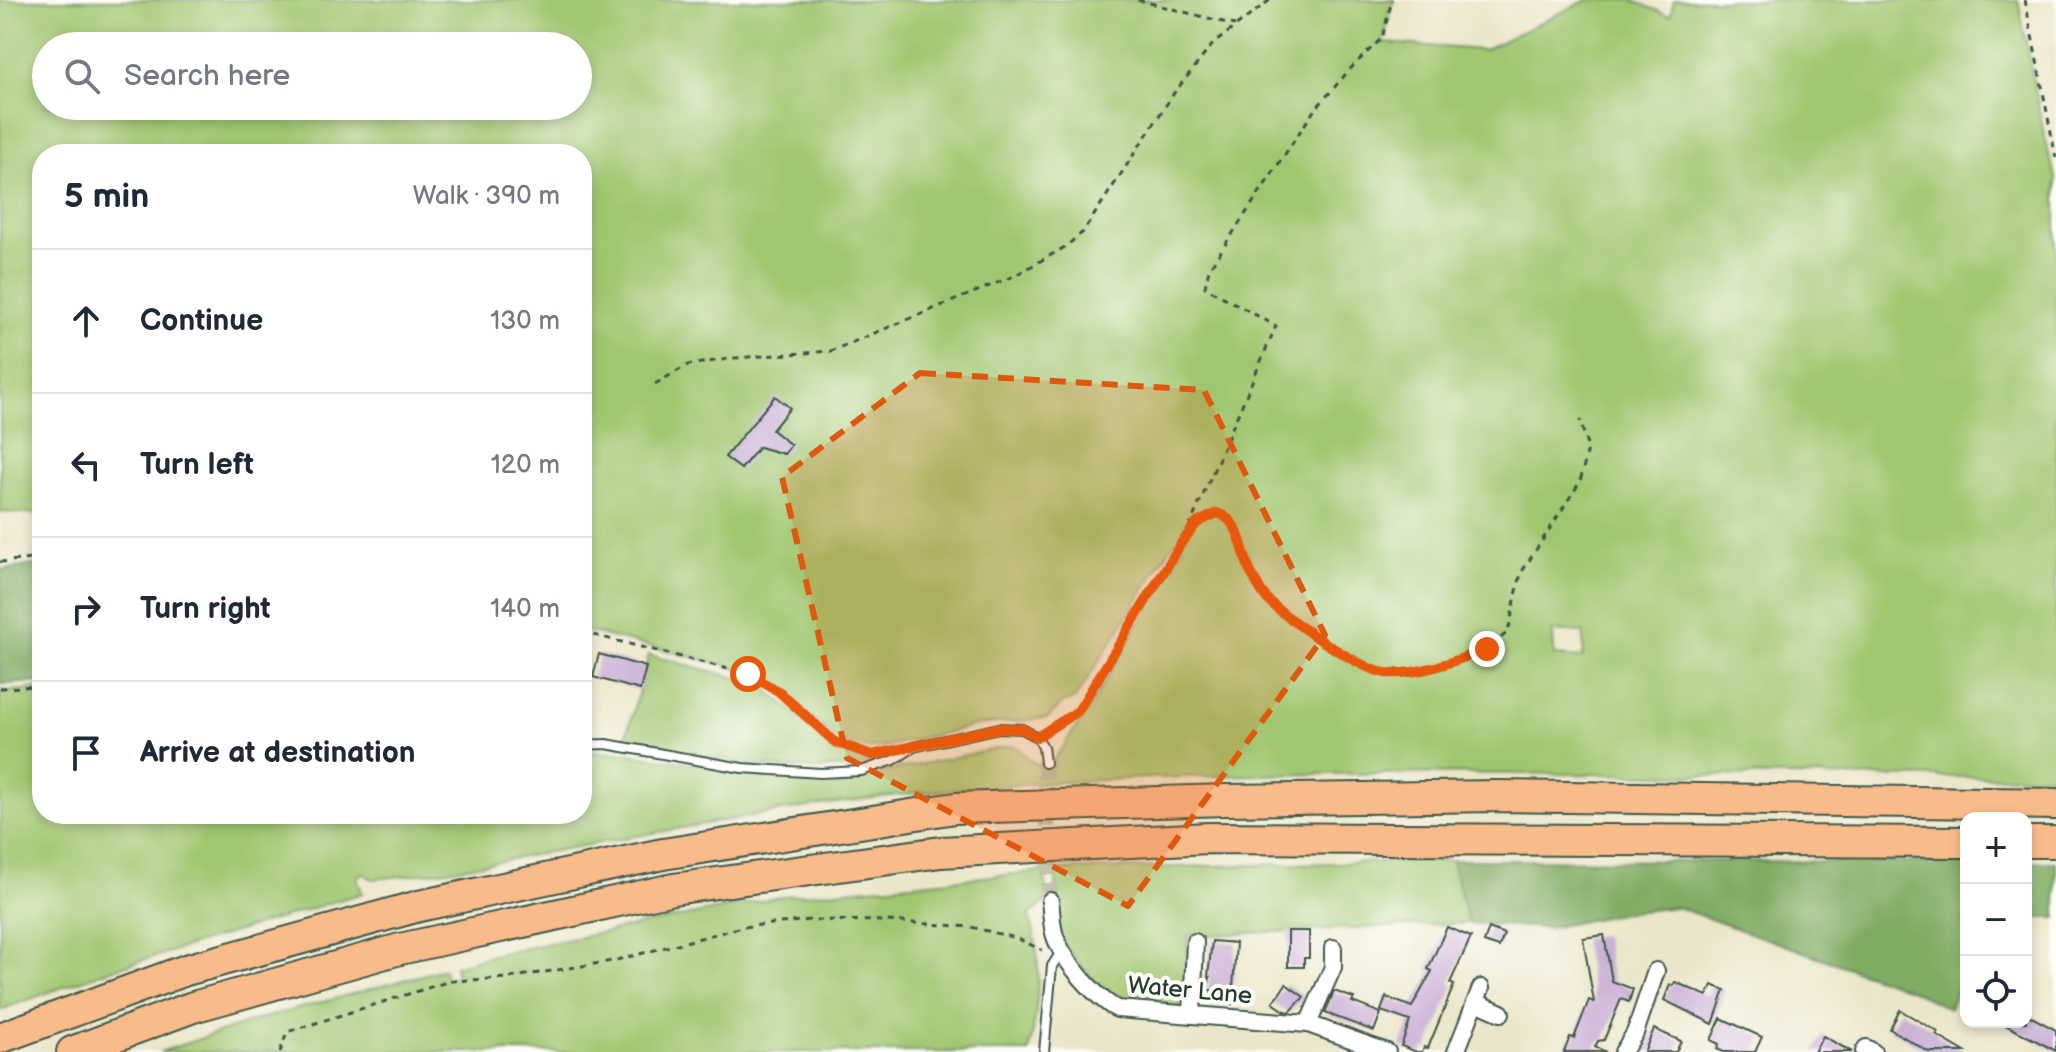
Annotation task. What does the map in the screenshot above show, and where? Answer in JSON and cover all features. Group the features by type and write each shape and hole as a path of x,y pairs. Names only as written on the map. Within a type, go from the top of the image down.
{"highway":[{"path":"0,1038 186,970 419,906 663,854 955,808 1496,796 2056,804"},
{"path":"72,1052 193,1007 400,949 673,889 941,852 1208,838 1960,842"},
{"path":"2032,842 2056,842"}],"street":[{"name":"Water Lane","path":"1050,901 1059,954 1106,1003 1117,1009 1308,1024 1387,1052"},
{"path":"1192,1015 1195,942"},
{"path":"1308,1024 1333,967 1333,948"},
{"path":"1623,1052 1635,1033 1656,971"},
{"path":"1456,1052 1478,995 1501,1013"},
{"path":"1864,1052 1866,1048 1873,1052"}],"lane":[{"path":"592,745 606,744 742,768 821,773 861,771 894,760 914,747 999,728 1022,729 1037,737 1043,747 1045,763"},
{"path":"1044,1052 1052,966 1059,954"}],"path":[{"path":"1138,0 1235,25"},
{"path":"655,384 688,365 831,351 1014,276 1065,247 1083,232 1174,93 1213,44 1270,0"},
{"path":"1182,542 1276,326 1205,287 1209,269 1313,112 1382,38 1392,0"},
{"path":"2025,0 2056,158"},
{"path":"1037,737 1078,711 1182,542 1197,523 1217,513 1233,523 1250,571 1264,596 1286,616 1366,667 1384,673 1403,673 1487,649 1508,632 1521,573 1528,558 1580,482 1588,449 1580,420"},
{"path":"0,562 32,559"},
{"path":"592,635 748,674 778,691 835,742 872,755"},
{"path":"0,688 32,686"},
{"path":"280,1052 287,1032 450,981 508,978 613,961 742,927 826,920 971,927 1016,938 1059,954"}],"highlighted area":[{"path":"920,373 1204,390 1325,635 1128,906 847,758 782,477"}],"green space":[{"path":"0,0 1394,0 1383,43 1484,50 1587,0 1632,0 1670,16 1674,0 2018,0 2045,141 2056,178 2056,776 1233,775 1097,780 914,793 778,812 429,873 372,879 363,873 357,876 362,893 104,972 0,1010 0,692 32,689 32,824 592,824 592,752 622,753 783,777 849,779 1014,745 1035,764 1050,765 1085,715 1184,547 1175,541 1075,699 1063,703 1048,718 978,725 883,747 867,749 840,742 769,681 726,665 592,632 592,144 32,144 32,514 0,512","holes":["1553,631 1584,633 1583,658 1554,656"]},
{"path":"32,565 32,682 0,684 0,570"},
{"path":"649,655 760,684 835,747 867,758 892,755 861,766 816,769 755,766 625,740"},
{"path":"1452,860 1468,923 1188,936 1187,986 1181,1006 1118,1004 1103,993 1061,940 1055,870"},
{"path":"1452,860 1960,862 1960,982 1949,1009 1909,989 1676,907 1624,913 1548,928 1468,923"},
{"path":"2032,862 2056,862 2056,918 2032,918"},
{"path":"1045,871 1046,901 1029,916 1037,948 1038,983 1029,1052 160,1052 256,1020 444,969 446,978 457,977 455,966 496,954 785,896"}],"building":[{"path":"775,396 790,408 772,430 791,445 784,454 759,447 741,469 725,457"},
{"path":"599,654 646,667 640,690 593,677"},
{"path":"1447,927 1471,937 1450,983 1454,985 1428,1048 1417,1052 1401,1046 1410,1021 1381,1011 1386,997 1412,1007 1432,971 1428,969"},
{"path":"1489,928 1504,934 1499,947 1484,942"},
{"path":"1288,931 1309,931 1309,958 1304,958 1304,967 1288,967"},
{"path":"1604,935 1612,981 1633,989 1629,1002 1621,999 1604,1040 1598,1041 1595,1047 1606,1052 1564,1052 1570,1037 1574,1038 1589,1000 1594,1002 1583,938"},
{"path":"1212,941 1236,943 1232,1004 1211,1002 1212,990 1208,990 1208,977"},
{"path":"1675,982 1707,996 1712,985 1725,990 1713,1024 1664,1000 1670,985 1673,986"},
{"path":"1286,984 1304,997 1290,1012 1273,1003"},
{"path":"1334,991 1381,1013 1374,1031 1325,1013"},
{"path":"1900,1010 1965,1052 1929,1052 1890,1029"},
{"path":"2032,1017 2056,1030 2056,1051 2012,1028 2032,1028"},
{"path":"1721,1018 1762,1037 1755,1052 1724,1052 1717,1049 1719,1044 1711,1040"},
{"path":"1654,1029 1681,1041 1676,1052 1644,1052"},
{"path":"1823,1036 1852,1052 1814,1052"}],"tunnel":[{"path":"1045,763 1050,901"}],"route":[{"path":"748,674 778,691 835,742 872,755 999,728 1022,729 1037,737 1078,711 1182,542 1197,523 1217,513 1233,523 1250,571 1264,596 1286,616 1366,667 1384,673 1403,673 1487,649"}]}
